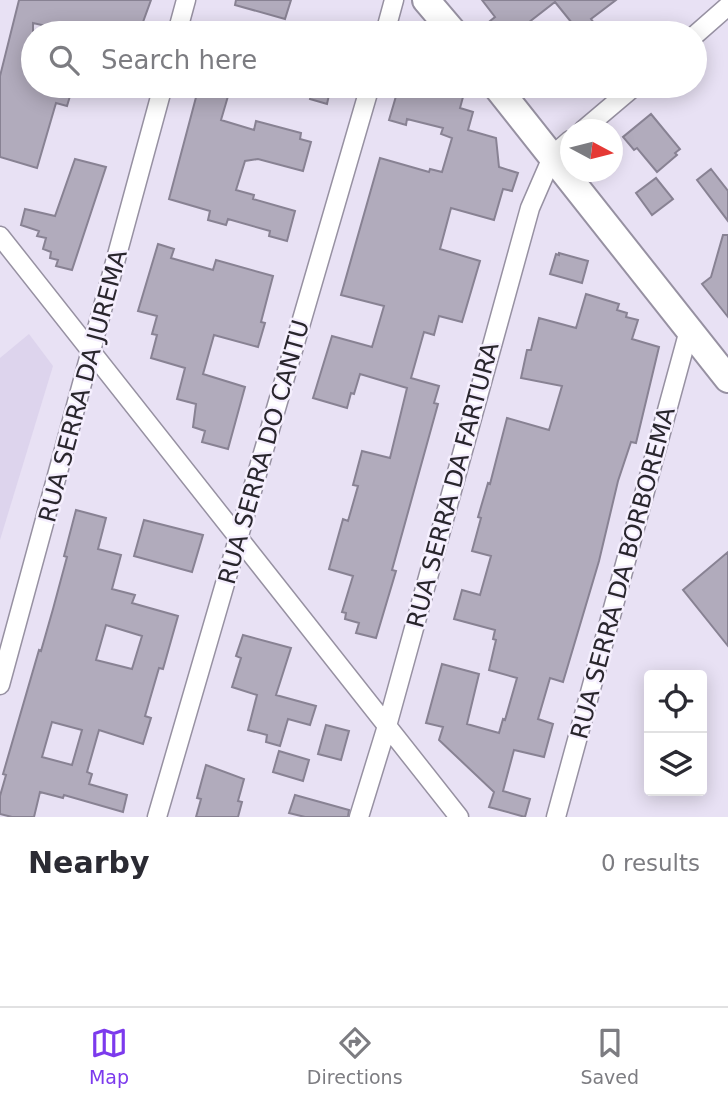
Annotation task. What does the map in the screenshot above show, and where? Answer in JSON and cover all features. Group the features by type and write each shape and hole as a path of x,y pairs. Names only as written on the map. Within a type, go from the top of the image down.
{"street":[{"path":"180,21 186,0"},
{"path":"388,21 394,0"},
{"path":"426,0 444,21"},
{"path":"707,24 728,6"},
{"name":"RUA SERRA DA JUREMA","path":"0,685 160,98"},
{"name":"RUA SERRA DO CANTU","path":"157,817 367,98"},
{"path":"509,98 560,146"},
{"path":"596,119 621,98"},
{"name":"RUA SERRA DA FARTURA","path":"359,817 387,726 530,208 560,152"},
{"path":"586,182 689,330 728,379"},
{"path":"0,236 459,817"},
{"name":"RUA SERRA DA BORBOREMA","path":"556,817 689,330"}],"shaded area":[{"path":"29,334 53,366 0,540 0,358"}],"building":[{"path":"19,0 151,0 143,21 21,21 21,98 69,98 67,106 56,103 37,168 0,157 0,76"},
{"path":"236,0 291,0 285,19 235,5"},
{"path":"482,0 616,0 591,19 593,21 570,21 555,2 530,21 490,21 495,17"},
{"path":"196,98 227,98 221,120 254,130 256,121 301,133 300,139 311,142 303,171 258,159 245,161 236,190 254,195 253,199 295,211 287,241 269,236 270,231 228,219 226,225 208,220 210,211 169,199"},
{"path":"310,98 328,98 327,104"},
{"path":"395,98 463,98 460,108 473,112 468,130 496,138 499,167 518,173 512,191 503,189 494,220 451,208 440,249 480,261 462,322 439,316 434,335 424,332 411,378 439,386 434,403 438,404 392,570 396,571 376,638 356,633 359,623 345,619 346,613 342,612 353,576 329,569 343,519 348,521 358,486 353,485 362,451 390,458 407,388 360,374 347,408 313,398 332,336 372,347 384,306 341,295 380,158 429,172 430,169 442,172 452,138 441,134 443,128 407,119 406,125 389,120"},
{"path":"651,114 680,149 675,153 677,155 657,172 637,148 634,150 623,137"},
{"path":"75,159 106,167 72,270 56,266 58,260 50,258 51,252 43,249 46,238 37,236 39,231 21,225 25,209 55,216"},
{"path":"711,169 728,191 728,221 697,180"},
{"path":"656,178 673,199 652,215 636,193"},
{"path":"723,235 728,235 728,317 702,284 711,277"},
{"path":"158,244 174,249 171,258 213,270 216,260 273,276 261,322 265,323 258,347 214,335 203,374 245,387 228,449 202,442 205,431 193,427 196,404 177,399 185,368 151,358 157,335 152,334 157,316 138,311"},
{"path":"556,254 588,261 582,283 550,274"},
{"path":"586,294 619,304 617,310 627,313 626,317 638,320 632,339 659,347 636,443 631,442 618,481 599,561 563,682 550,678 538,719 553,724 544,757 514,750 503,791 530,799 525,817 489,807 494,792 439,740 443,727 426,723 442,664 479,674 467,724 499,733 503,719 505,720 517,678 489,670 496,640 493,639 495,630 454,619 462,590 480,595 491,556 472,551 481,518 478,517 488,483 490,484 507,418 549,430 562,386 521,378 527,350 531,350 539,318 576,328"},
{"path":"76,510 106,518 98,549 121,555 112,589 135,595 132,603 178,616 163,669 159,668 145,716 151,718 143,744 99,730 87,772 92,774 89,784 127,795 123,812 64,795 63,798 40,792 34,817 12,817 0,814 0,796 6,775 3,774 53,609 67,557 64,556","holes":["106,625 142,636 132,669 96,660","52,722 82,730 72,765 42,757"]},
{"path":"144,520 203,535 192,572 134,556"},
{"path":"728,552 728,646 683,590"},
{"path":"243,635 291,648 276,695 316,706 310,725 288,719 280,746 266,742 267,735 248,730 257,695 232,687 241,658 236,656"},
{"path":"326,725 349,731 341,760 318,754"},
{"path":"279,751 309,760 303,781 273,772"},
{"path":"206,765 244,779 238,801 242,802 238,817 196,817 201,799 197,798"},
{"path":"295,795 349,810 348,817 305,817 289,813"}]}
